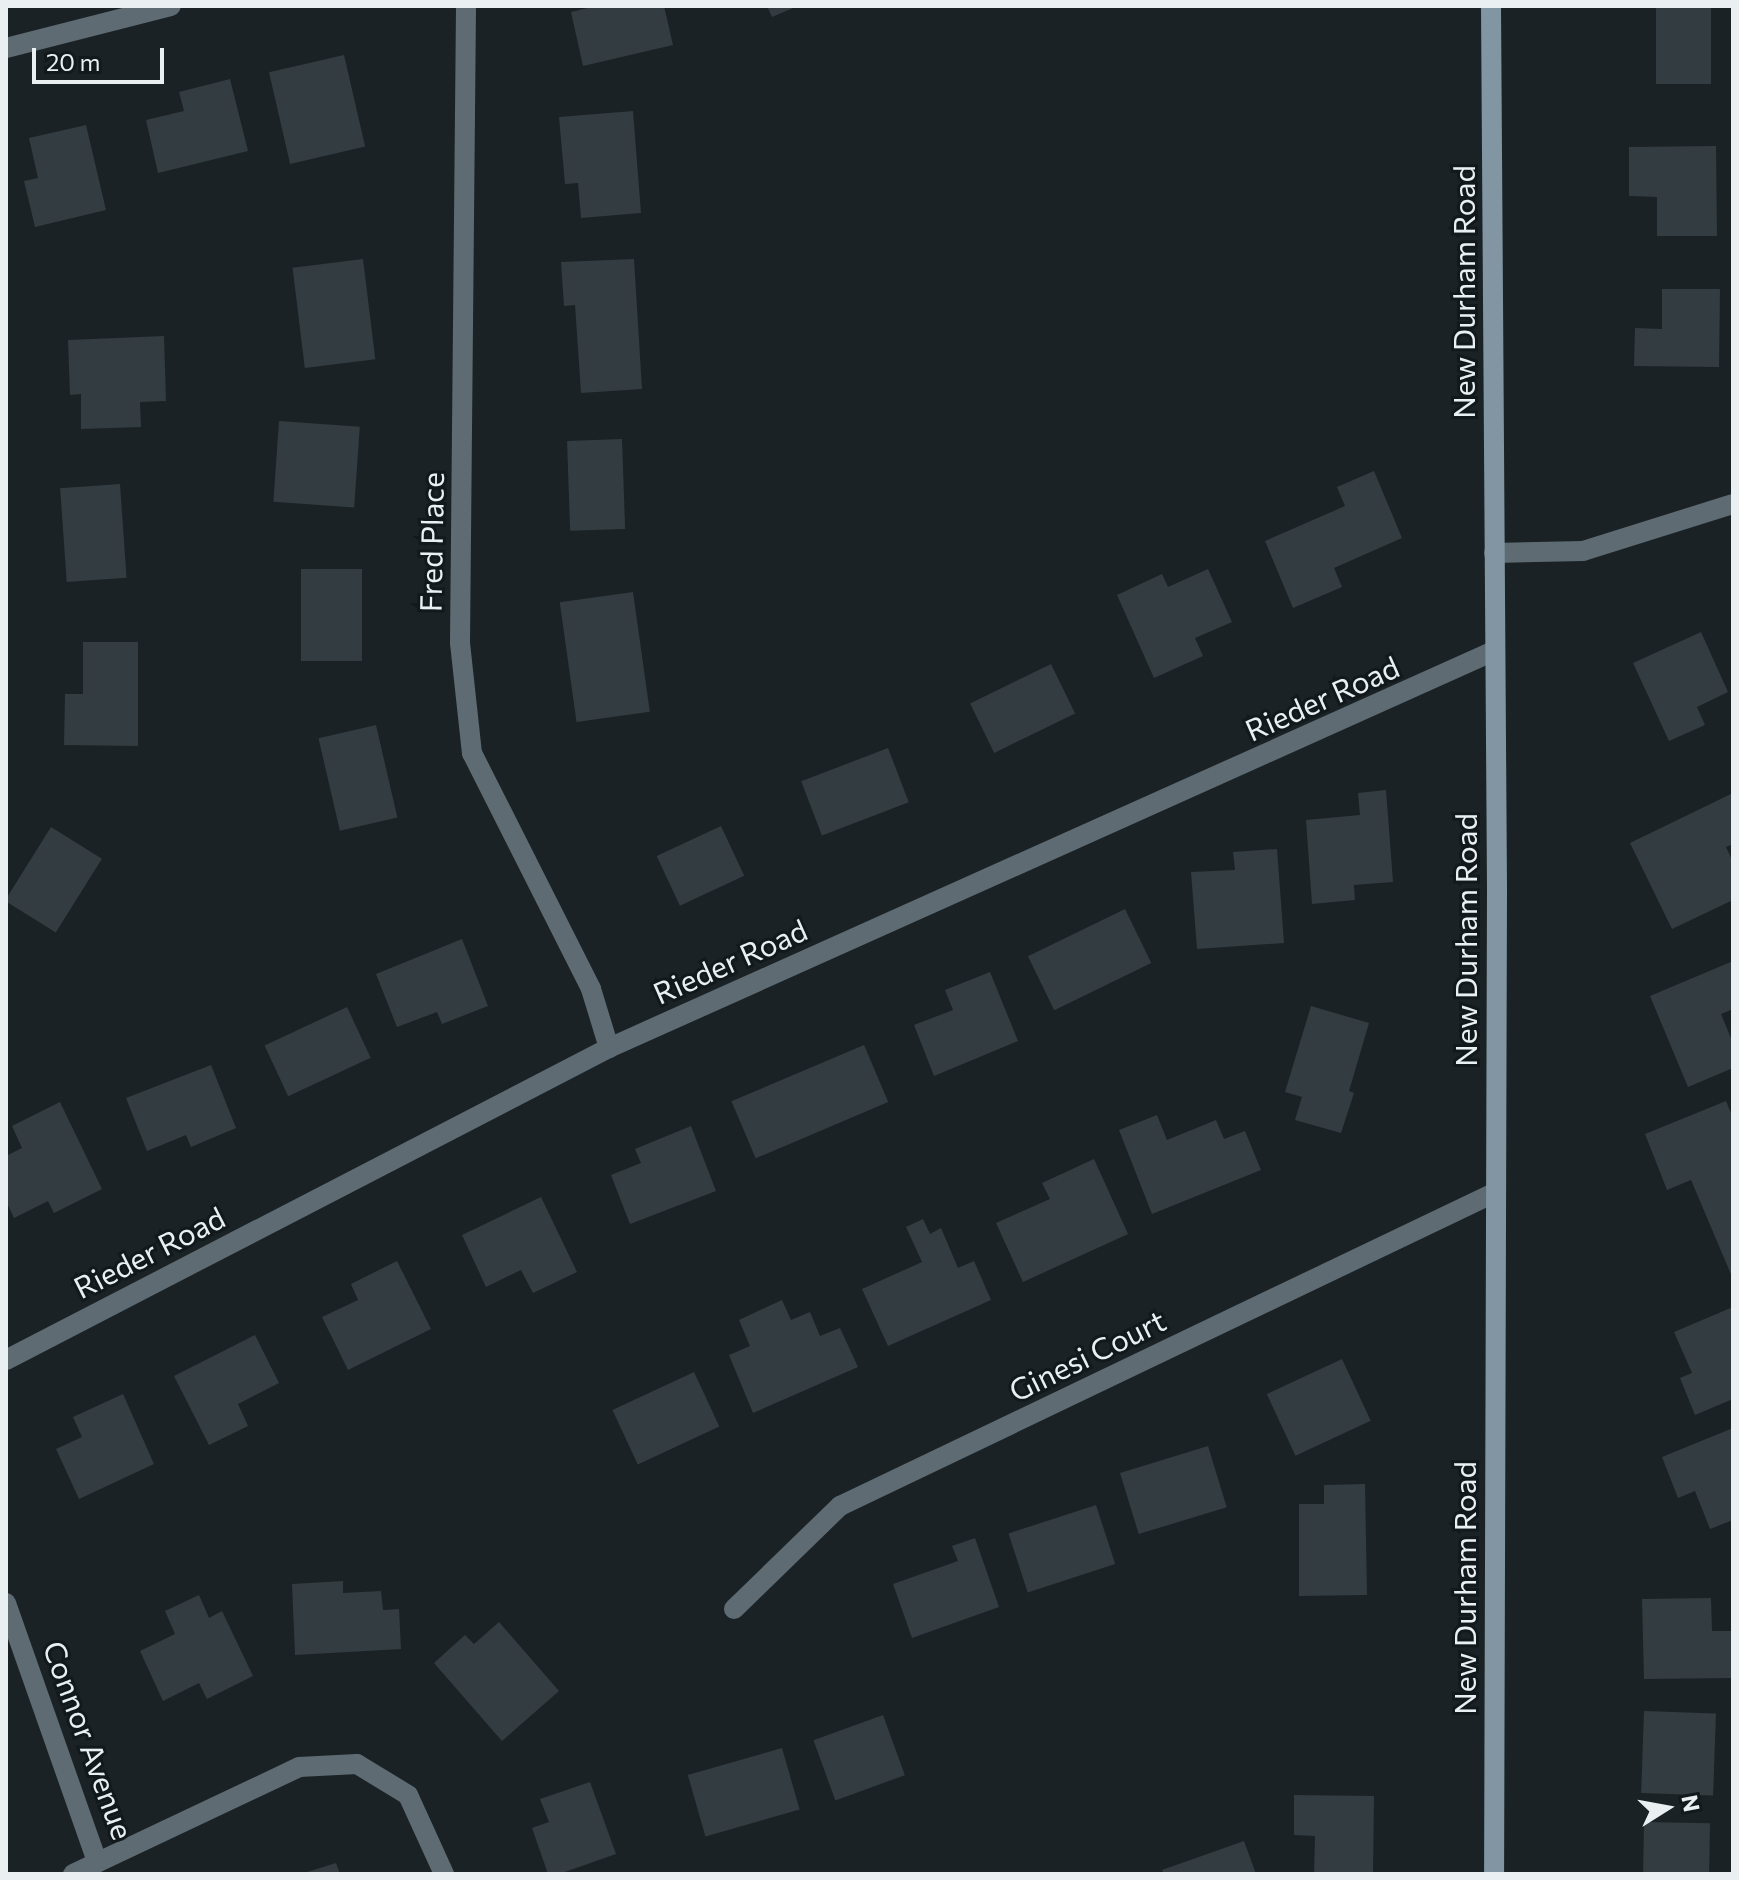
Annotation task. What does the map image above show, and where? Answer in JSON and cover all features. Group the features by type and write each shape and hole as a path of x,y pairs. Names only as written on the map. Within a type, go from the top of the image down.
{"main road":[{"name":"New Durham Road","path":"1491,6 1494,1874"}],"street":[{"path":"6,48 171,6"},
{"name":"Fred Place","path":"466,6 460,643 472,753 591,989 609,1048"},
{"path":"1494,553 1583,551 1733,504"},
{"name":"Rieder Road","path":"6,1360 609,1048 1494,651"},
{"name":"Ginesi Court","path":"734,1609 840,1506 1494,1193"},
{"name":"Connor Avenue","path":"6,1603 97,1862 299,1767 357,1764 408,1795 444,1874"},
{"path":"73,1874 97,1862"}],"building":[{"path":"596,6 664,6 673,45 583,66 571,12"},
{"path":"767,6 798,6 772,17"},
{"path":"1656,8 1711,8 1711,84 1656,84"},
{"path":"344,55 365,147 290,164 269,72"},
{"path":"230,79 248,151 158,173 146,120 184,111 179,92"},
{"path":"633,111 641,213 581,218 578,183 565,184 559,117"},
{"path":"86,125 106,210 35,227 24,181 38,178 29,138"},
{"path":"1716,146 1717,236 1657,236 1657,197 1629,196 1629,147"},
{"path":"363,259 375,359 305,368 293,268"},
{"path":"634,259 642,389 581,393 575,305 564,306 561,262"},
{"path":"1662,289 1720,289 1719,367 1634,366 1635,328 1662,329"},
{"path":"164,336 166,401 140,402 141,427 81,429 81,394 70,395 68,340"},
{"path":"279,421 360,427 354,507 273,502"},
{"path":"622,439 625,529 570,531 567,441"},
{"path":"1374,471 1402,538 1334,568 1342,587 1293,608 1265,541 1345,506 1337,487"},
{"path":"120,484 127,578 67,582 60,488"},
{"path":"301,569 362,569 362,661 301,661"},
{"path":"1208,569 1232,622 1195,638 1203,656 1154,678 1117,595 1162,574 1168,587"},
{"path":"633,592 650,712 577,722 560,602"},
{"path":"1701,632 1728,692 1697,707 1705,725 1669,741 1633,663"},
{"path":"83,642 138,642 138,746 64,745 65,694 83,694"},
{"path":"1051,664 1075,713 994,753 970,703"},
{"path":"376,725 397,818 340,831 319,738"},
{"path":"888,748 909,802 822,835 801,781"},
{"path":"1386,790 1393,882 1354,885 1355,900 1312,904 1306,820 1360,815 1358,793"},
{"path":"1733,793 1733,844 1726,847 1733,862 1733,900 1672,929 1630,843"},
{"path":"721,826 744,876 680,906 657,856"},
{"path":"51,827 102,859 56,933 6,901"},
{"path":"1277,849 1284,943 1197,949 1191,872 1235,870 1233,852"},
{"path":"1125,909 1151,963 1054,1010 1028,956"},
{"path":"462,939 488,1006 442,1024 437,1012 397,1027 376,974"},
{"path":"1733,961 1733,1009 1721,1014 1733,1043 1733,1068 1688,1087 1650,996"},
{"path":"990,972 1018,1041 934,1076 914,1025 953,1010 945,990"},
{"path":"1311,1006 1369,1023 1349,1091 1354,1093 1341,1133 1295,1120 1302,1097 1285,1092"},
{"path":"347,1007 371,1058 288,1096 265,1045"},
{"path":"864,1045 888,1102 756,1158 731,1101"},
{"path":"211,1065 236,1128 191,1147 186,1135 147,1151 126,1098"},
{"path":"1726,1101 1733,1118 1733,1279 1691,1180 1667,1190 1645,1134"},
{"path":"60,1102 102,1189 54,1213 48,1201 14,1218 6,1201 6,1156 22,1148 12,1126"},
{"path":"1157,1115 1167,1140 1216,1120 1224,1139 1245,1131 1261,1170 1152,1214 1119,1130"},
{"path":"691,1126 716,1191 630,1224 611,1175 641,1163 635,1149"},
{"path":"1094,1159 1128,1234 1023,1282 996,1223 1050,1199 1042,1183"},
{"path":"541,1197 577,1272 533,1293 521,1270 486,1287 462,1235"},
{"path":"923,1219 930,1234 941,1228 958,1268 974,1261 991,1300 888,1346 862,1289 922,1262 906,1227"},
{"path":"397,1261 431,1329 348,1370 322,1317 358,1300 351,1284"},
{"path":"782,1300 791,1320 810,1312 820,1336 840,1328 858,1367 753,1413 729,1355 750,1346 739,1320"},
{"path":"1733,1307 1733,1399 1695,1415 1680,1378 1692,1373 1674,1332"},
{"path":"255,1335 279,1383 238,1404 248,1426 209,1445 174,1376"},
{"path":"1342,1359 1371,1421 1296,1456 1267,1394"},
{"path":"694,1372 719,1426 638,1464 612,1410"},
{"path":"123,1394 154,1464 79,1499 56,1449 82,1437 73,1417"},
{"path":"1733,1428 1733,1520 1710,1529 1695,1491 1678,1498 1662,1457"},
{"path":"1208,1446 1227,1507 1139,1534 1120,1473"},
{"path":"1365,1484 1367,1595 1299,1596 1299,1504 1324,1504 1324,1485"},
{"path":"1096,1505 1115,1564 1028,1592 1009,1533"},
{"path":"975,1538 999,1607 912,1638 893,1584 958,1561 952,1546"},
{"path":"343,1581 343,1593 381,1591 383,1610 399,1609 401,1649 295,1655 292,1584"},
{"path":"199,1595 209,1618 222,1611 253,1676 207,1699 199,1683 163,1701 140,1651 175,1634 165,1611"},
{"path":"1711,1598 1712,1631 1733,1631 1733,1678 1644,1679 1642,1599"},
{"path":"499,1622 559,1691 502,1741 434,1663 465,1635 474,1644"},
{"path":"1644,1711 1716,1714 1713,1795 1641,1793"},
{"path":"883,1715 905,1775 835,1800 813,1740"},
{"path":"782,1748 800,1810 705,1837 688,1775"},
{"path":"590,1782 616,1854 559,1874 548,1874 532,1828 549,1822 540,1799"},
{"path":"1294,1795 1374,1796 1373,1874 1314,1874 1315,1836 1294,1835"},
{"path":"1644,1822 1710,1823 1709,1874 1643,1874"},
{"path":"1244,1841 1256,1874 1164,1874 1162,1870"},
{"path":"336,1863 340,1874 304,1874 304,1873"}]}
